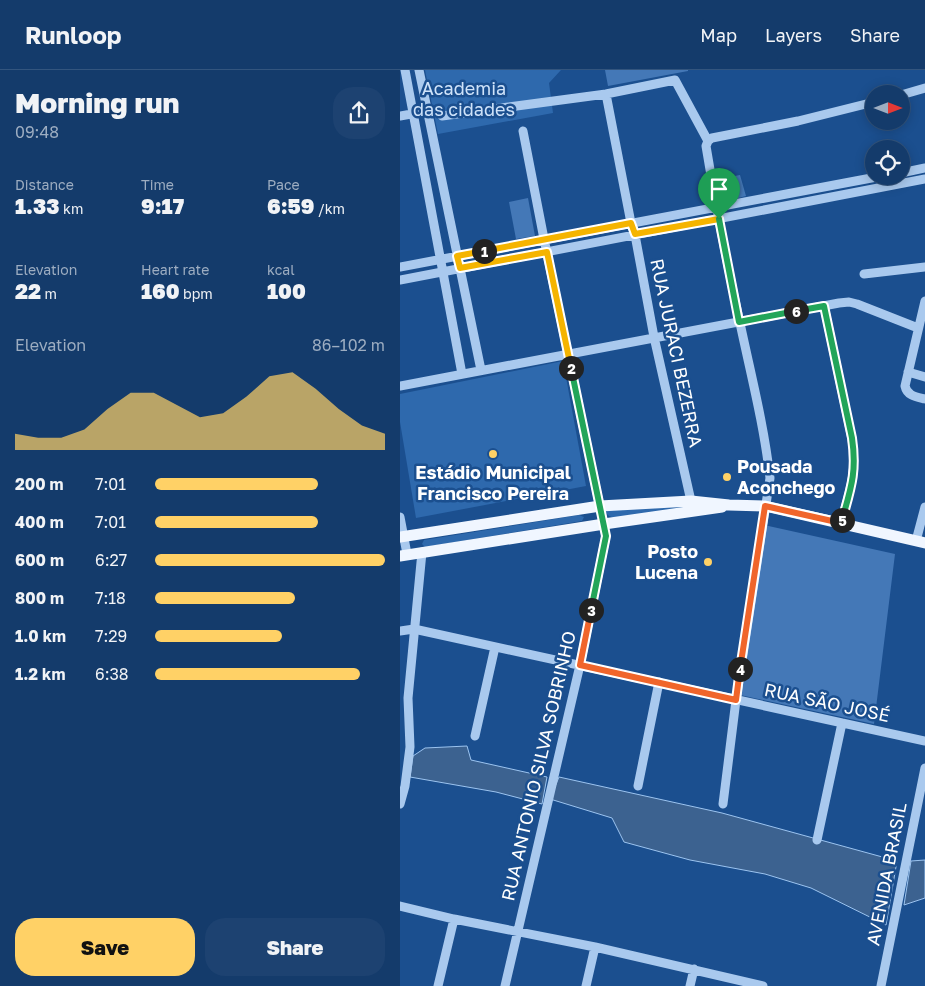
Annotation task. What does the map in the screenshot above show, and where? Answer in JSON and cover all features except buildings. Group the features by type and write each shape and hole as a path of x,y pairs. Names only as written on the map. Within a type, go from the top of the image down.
{"main road":[{"path":"402,537 600,506 691,500 729,505 765,506 921,542"},
{"path":"404,555 708,510 729,505"}],"street":[{"path":"405,70 462,374"},
{"path":"419,70 481,370"},
{"path":"442,116 606,94 675,80 708,141"},
{"path":"910,92 925,88"},
{"name":"RUA JURACI BEZERRA","path":"606,94 654,337 691,500"},
{"path":"723,804 736,700 770,478 766,442 739,322 706,146 712,138 798,121 865,104"},
{"path":"400,116 428,111"},
{"name":"RUA ANTONIO SILVA SOBRINHO","path":"505,986 554,782 606,536 523,131"},
{"path":"910,171 925,168"},
{"path":"400,267 865,179"},
{"path":"400,280 925,179"},
{"path":"433,224 450,221"},
{"path":"864,274 925,267"},
{"path":"925,300 905,386 910,394 925,399"},
{"path":"400,386 849,302 918,328"},
{"path":"824,306 855,458 854,473 841,523"},
{"path":"908,372 925,377"},
{"path":"921,542 925,507"},
{"path":"400,517 404,555"},
{"path":"400,804 402,786 406,775 410,730 404,698 422,552"},
{"name":"RUA SÃO JOSÉ","path":"400,631 414,629 925,741"},
{"path":"475,736 495,647"},
{"path":"638,786 659,682"},
{"path":"818,840 842,722"},
{"name":"AVENIDA BRASIL","path":"881,986 925,768"},
{"path":"400,906 454,919 595,946 763,986"},
{"path":"438,986 454,919"},
{"path":"586,986 595,946"},
{"path":"690,986 694,969"}],"green space":[{"name":"Academia das cidades","path":"425,70 561,70 549,83 553,113 438,134"},
{"name":"Estádio Municipal Francisco Pereira","path":"563,361 586,486 416,518 400,422 400,394"},
{"path":"705,506 614,518 605,512 608,510"},
{"path":"579,515 584,517 582,521 425,547 422,544 424,540"}],"shaded area":[{"path":"467,746 471,760 547,777 542,804 496,792 410,777 413,756 425,748"},
{"path":"559,777 722,813 897,861 886,925 811,888 765,874 690,860 624,842 612,818 550,799"},
{"path":"925,860 925,898 904,905 911,861"}],"place":[{"name":"Estádio Municipal Francisco Pereira","path":"493,454"},
{"name":"Pousada Aconchego","path":"727,477"},
{"name":"Posto Lucena","path":"708,562"}],"route":[{"path":"719,219 739,322 824,306 855,458 854,473 841,523 765,506 736,700 580,665 606,536 547,252 460,268 457,256 631,223 635,234 719,219"}]}
